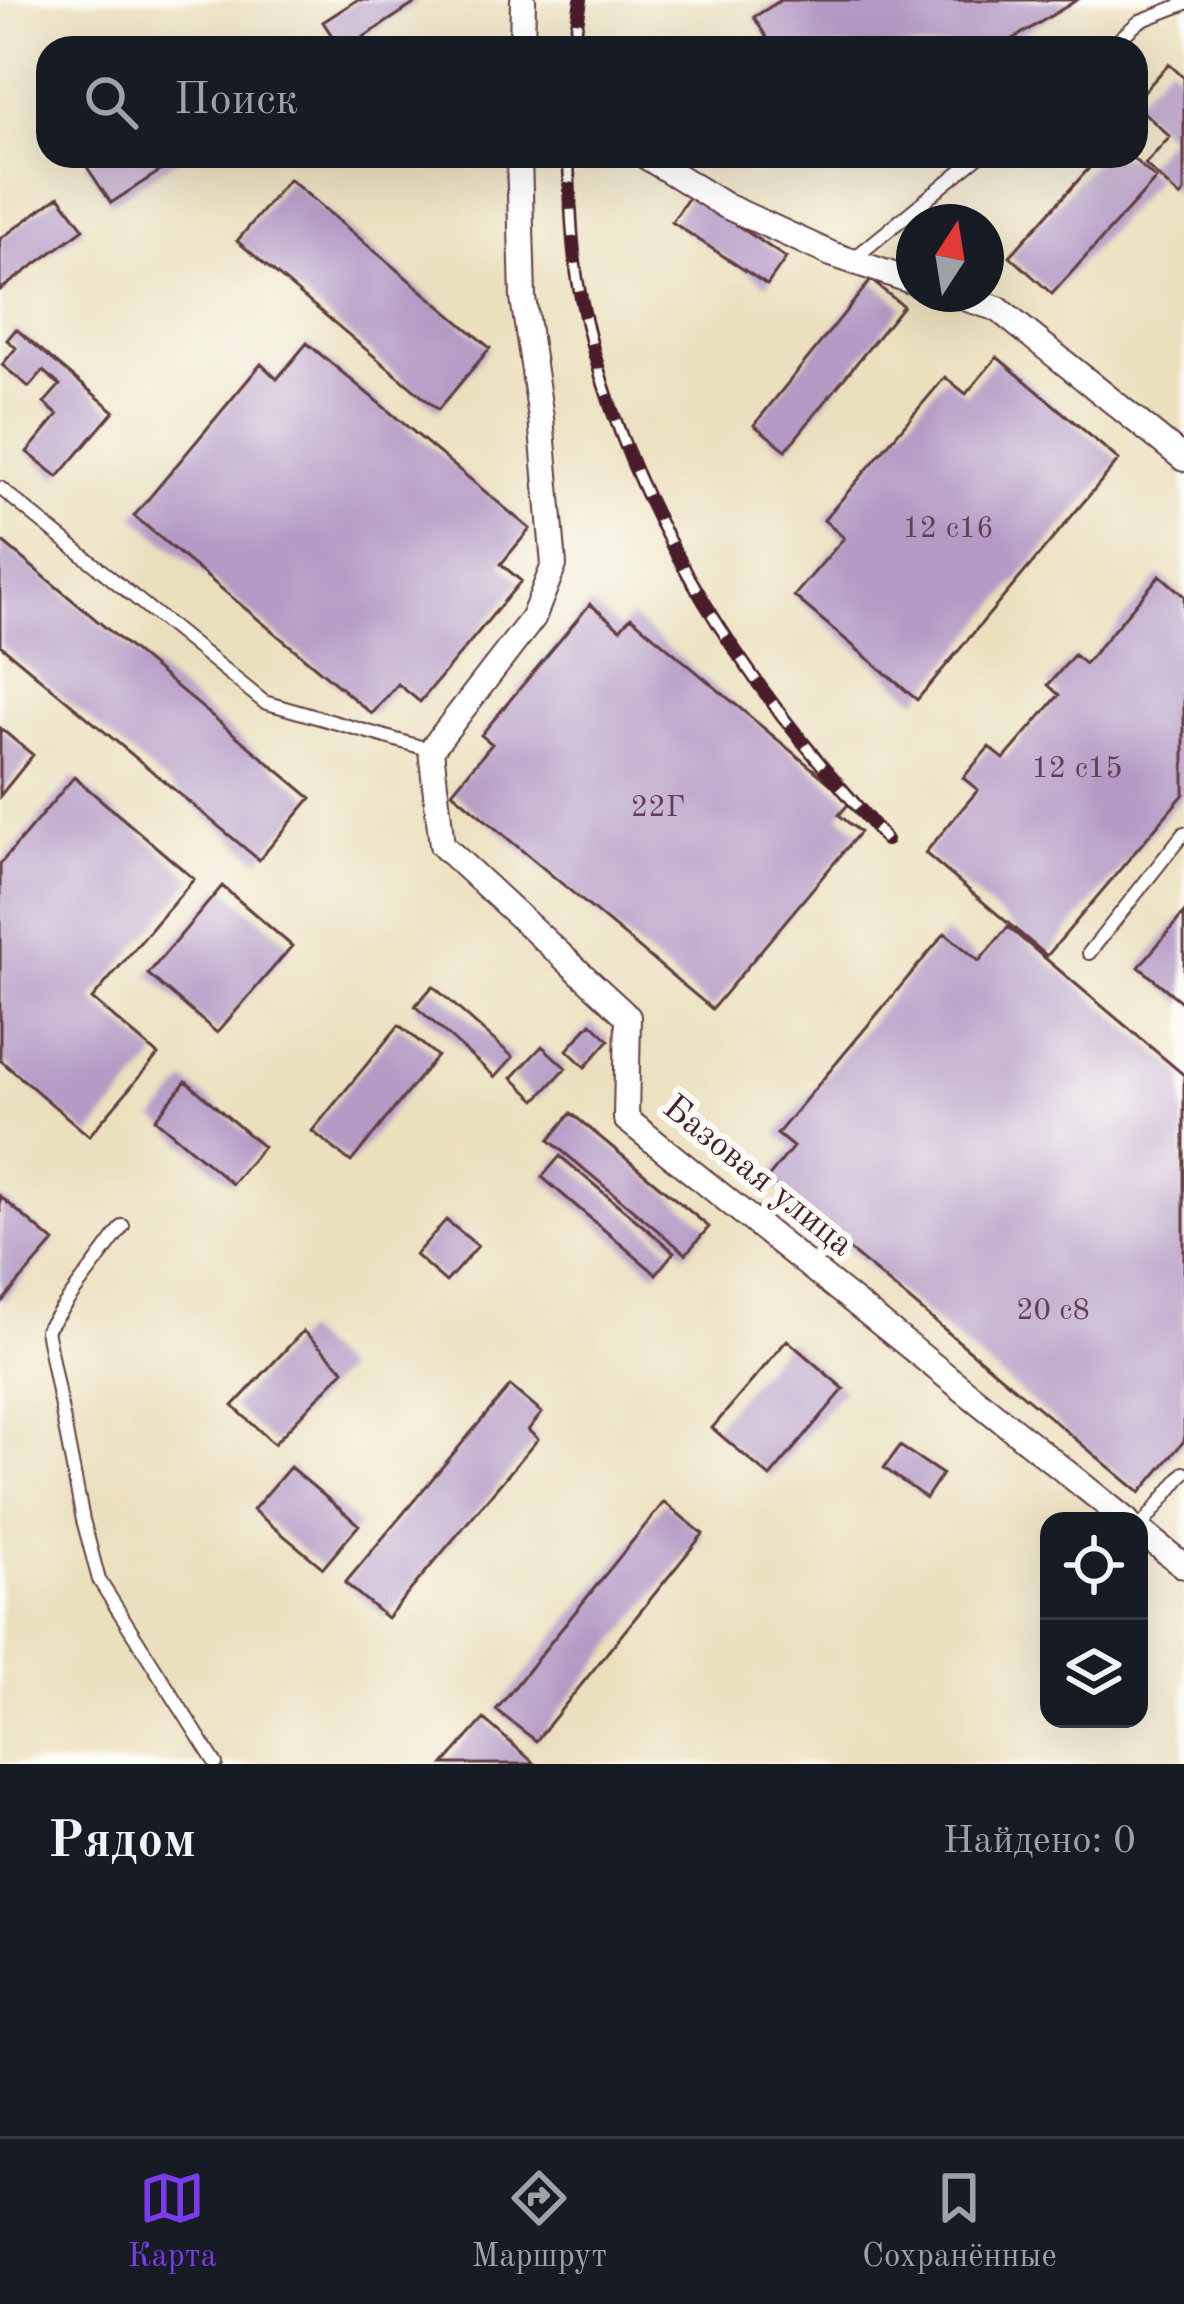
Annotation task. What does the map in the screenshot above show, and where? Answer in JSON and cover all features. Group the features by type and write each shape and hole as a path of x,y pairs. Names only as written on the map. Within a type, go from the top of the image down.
{"street":[{"path":"522,36 523,0"},
{"path":"431,750 533,618 554,565 541,418 523,298 518,168"},
{"path":"665,168 726,206 851,261 896,275"},
{"path":"1002,312 1184,459"},
{"name":"Базовая улица","path":"431,750 442,845 628,1017 626,1119 1116,1512"},
{"path":"1148,1537 1184,1567"}],"lane":[{"path":"1122,36 1140,21 1184,4"},
{"path":"851,261 964,168"},
{"path":"0,488 265,702 431,750"},
{"path":"1089,953 1184,833"},
{"path":"123,1226 46,1330 82,1520 99,1580 216,1764"},
{"path":"1148,1519 1184,1473"}],"building":[{"path":"357,0 420,0 365,36 332,36 323,22"},
{"path":"781,0 1077,0 1018,36 766,36 754,17"},
{"path":"1169,64 1184,78 1184,192 1180,197 1148,167 1148,161 1170,137 1148,116 1148,87"},
{"path":"88,168 165,168 111,203"},
{"path":"1089,168 1144,168 1156,179 1052,294 1010,256"},
{"path":"289,179 490,348 438,410 237,241"},
{"path":"691,194 786,258 767,285 672,222"},
{"path":"59,196 84,229 0,290 0,239"},
{"path":"871,280 896,300 898,312 786,450 754,425"},
{"path":"16,329 114,411 58,477 27,452 58,415 44,403 60,385 43,371 29,387 2,365 16,348 7,340"},
{"path":"307,343 530,529 501,564 521,581 420,702 398,684 372,714 134,516 261,364 277,379"},
{"path":"997,357 1119,460 917,700 794,596 844,538 824,520 945,377 966,394"},
{"path":"0,540 311,798 259,860 0,645"},
{"path":"1160,575 1184,596 1184,794 1047,956 925,853 978,790 963,778 989,747 1004,759 1059,695 1048,685 1074,655 1085,664"},
{"path":"590,604 620,629 631,617 851,801 839,815 860,832 712,1009 452,792 492,744 481,735"},
{"path":"0,728 33,755 0,796"},
{"path":"74,777 194,879 92,999 158,1055 89,1136 0,1060 0,864"},
{"path":"222,886 292,946 217,1033 148,974"},
{"path":"1184,913 1184,1004 1139,967"},
{"path":"1008,927 1184,1075 1184,1441 1140,1493 766,1180 793,1147 777,1134 945,933 979,961"},
{"path":"433,986 513,1057 495,1077 415,1006"},
{"path":"591,1023 609,1040 585,1067 567,1050"},
{"path":"399,1025 437,1056 351,1162 312,1131"},
{"path":"542,1046 566,1068 536,1100 512,1078"},
{"path":"186,1081 263,1147 232,1184 155,1119"},
{"path":"571,1113 709,1227 686,1254 549,1140"},
{"path":"560,1156 674,1252 656,1274 542,1177"},
{"path":"0,1196 54,1242 0,1304"},
{"path":"446,1220 478,1246 446,1282 415,1255"},
{"path":"303,1331 344,1370 274,1444 233,1406"},
{"path":"787,1340 844,1389 770,1477 712,1428"},
{"path":"510,1386 542,1413 528,1430 538,1439 387,1618 345,1583"},
{"path":"900,1446 942,1474 926,1498 884,1468"},
{"path":"290,1467 359,1525 323,1568 253,1510"},
{"path":"664,1502 703,1534 536,1741 496,1710"},
{"path":"484,1719 535,1764 444,1764"}],"railway":[{"path":"575,36 581,0"},
{"path":"569,168 575,259 593,350 656,514 746,666 886,840"}]}
